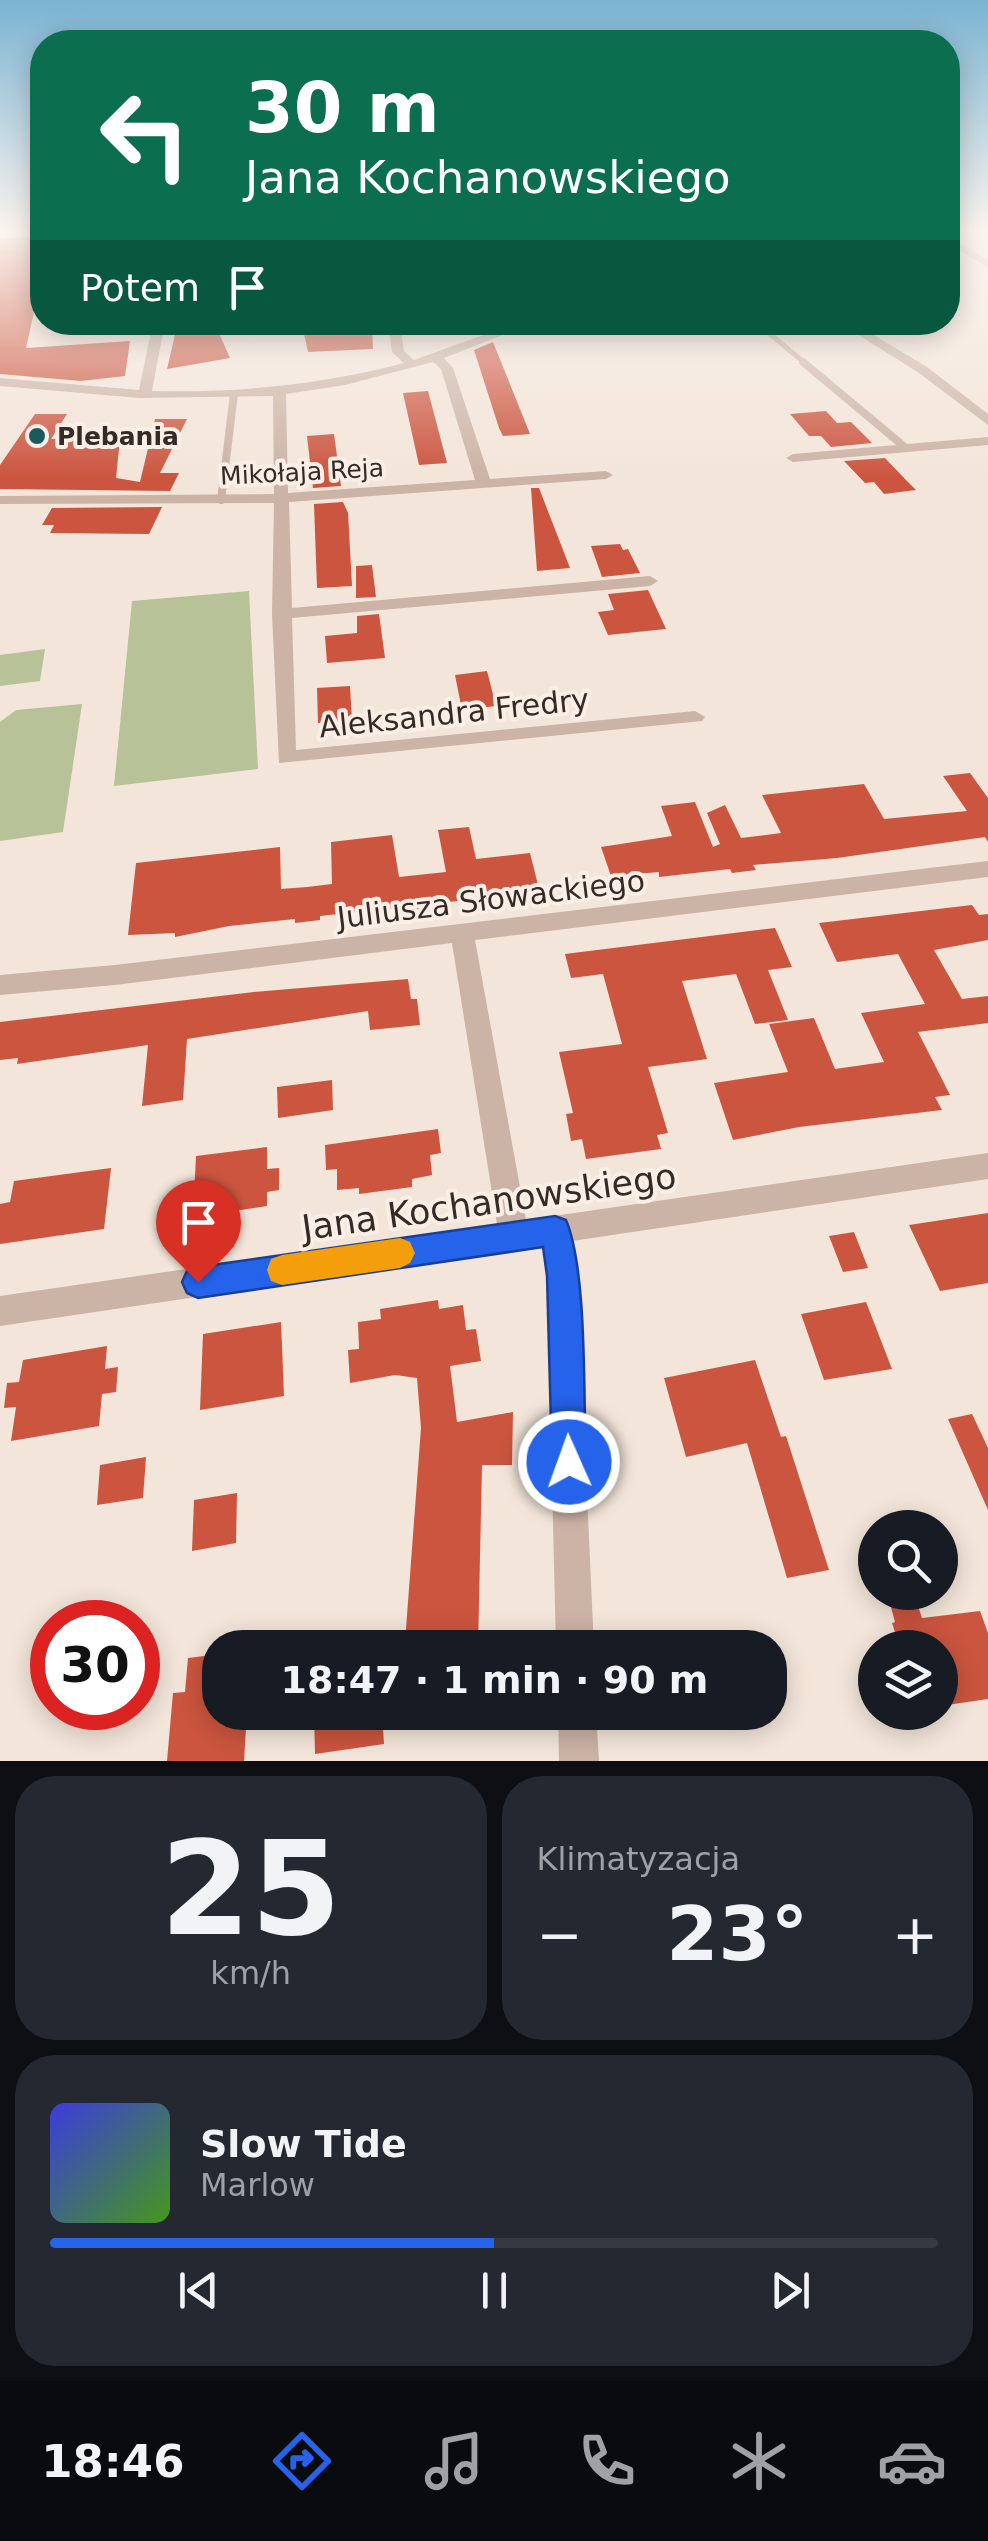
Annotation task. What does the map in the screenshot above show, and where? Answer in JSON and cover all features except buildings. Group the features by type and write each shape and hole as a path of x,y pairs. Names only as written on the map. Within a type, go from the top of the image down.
{"street":[{"path":"145,392 156,335"},
{"path":"396,335 398,352 412,362"},
{"path":"0,382 145,392 279,391 350,380 493,335"},
{"path":"865,335 923,370 988,421"},
{"path":"434,356 447,368 484,484"},
{"name":"Aleksandra Fredry","path":"279,391 286,758 695,717"},
{"path":"793,458 988,441"},
{"name":"Mikołaja Reja","path":"0,500 282,498 606,475"},
{"path":"281,614 650,581"},
{"name":"Juliusza Słowackiego","path":"0,985 114,975 988,870"},
{"path":"462,933 514,1236"},
{"name":"Jana Kochanowskiego","path":"0,1311 988,1166"},
{"path":"555,1230 562,1276 574,1630"},
{"path":"578,1730 579,1761"}],"lane":[{"path":"772,335 906,448"},
{"path":"222,500 234,394"}],"green space":[{"path":"249,591 258,769 114,786 132,601"},
{"path":"45,649 40,681 0,686 0,655"},
{"path":"82,704 63,832 0,841 0,722 16,710"}],"slow traffic":[{"path":"282,1270 400,1253"}],"place":[{"name":"Plebania","path":"37,436"}],"route":[{"path":"198,1282 555,1230 562,1276 569,1462"}]}
